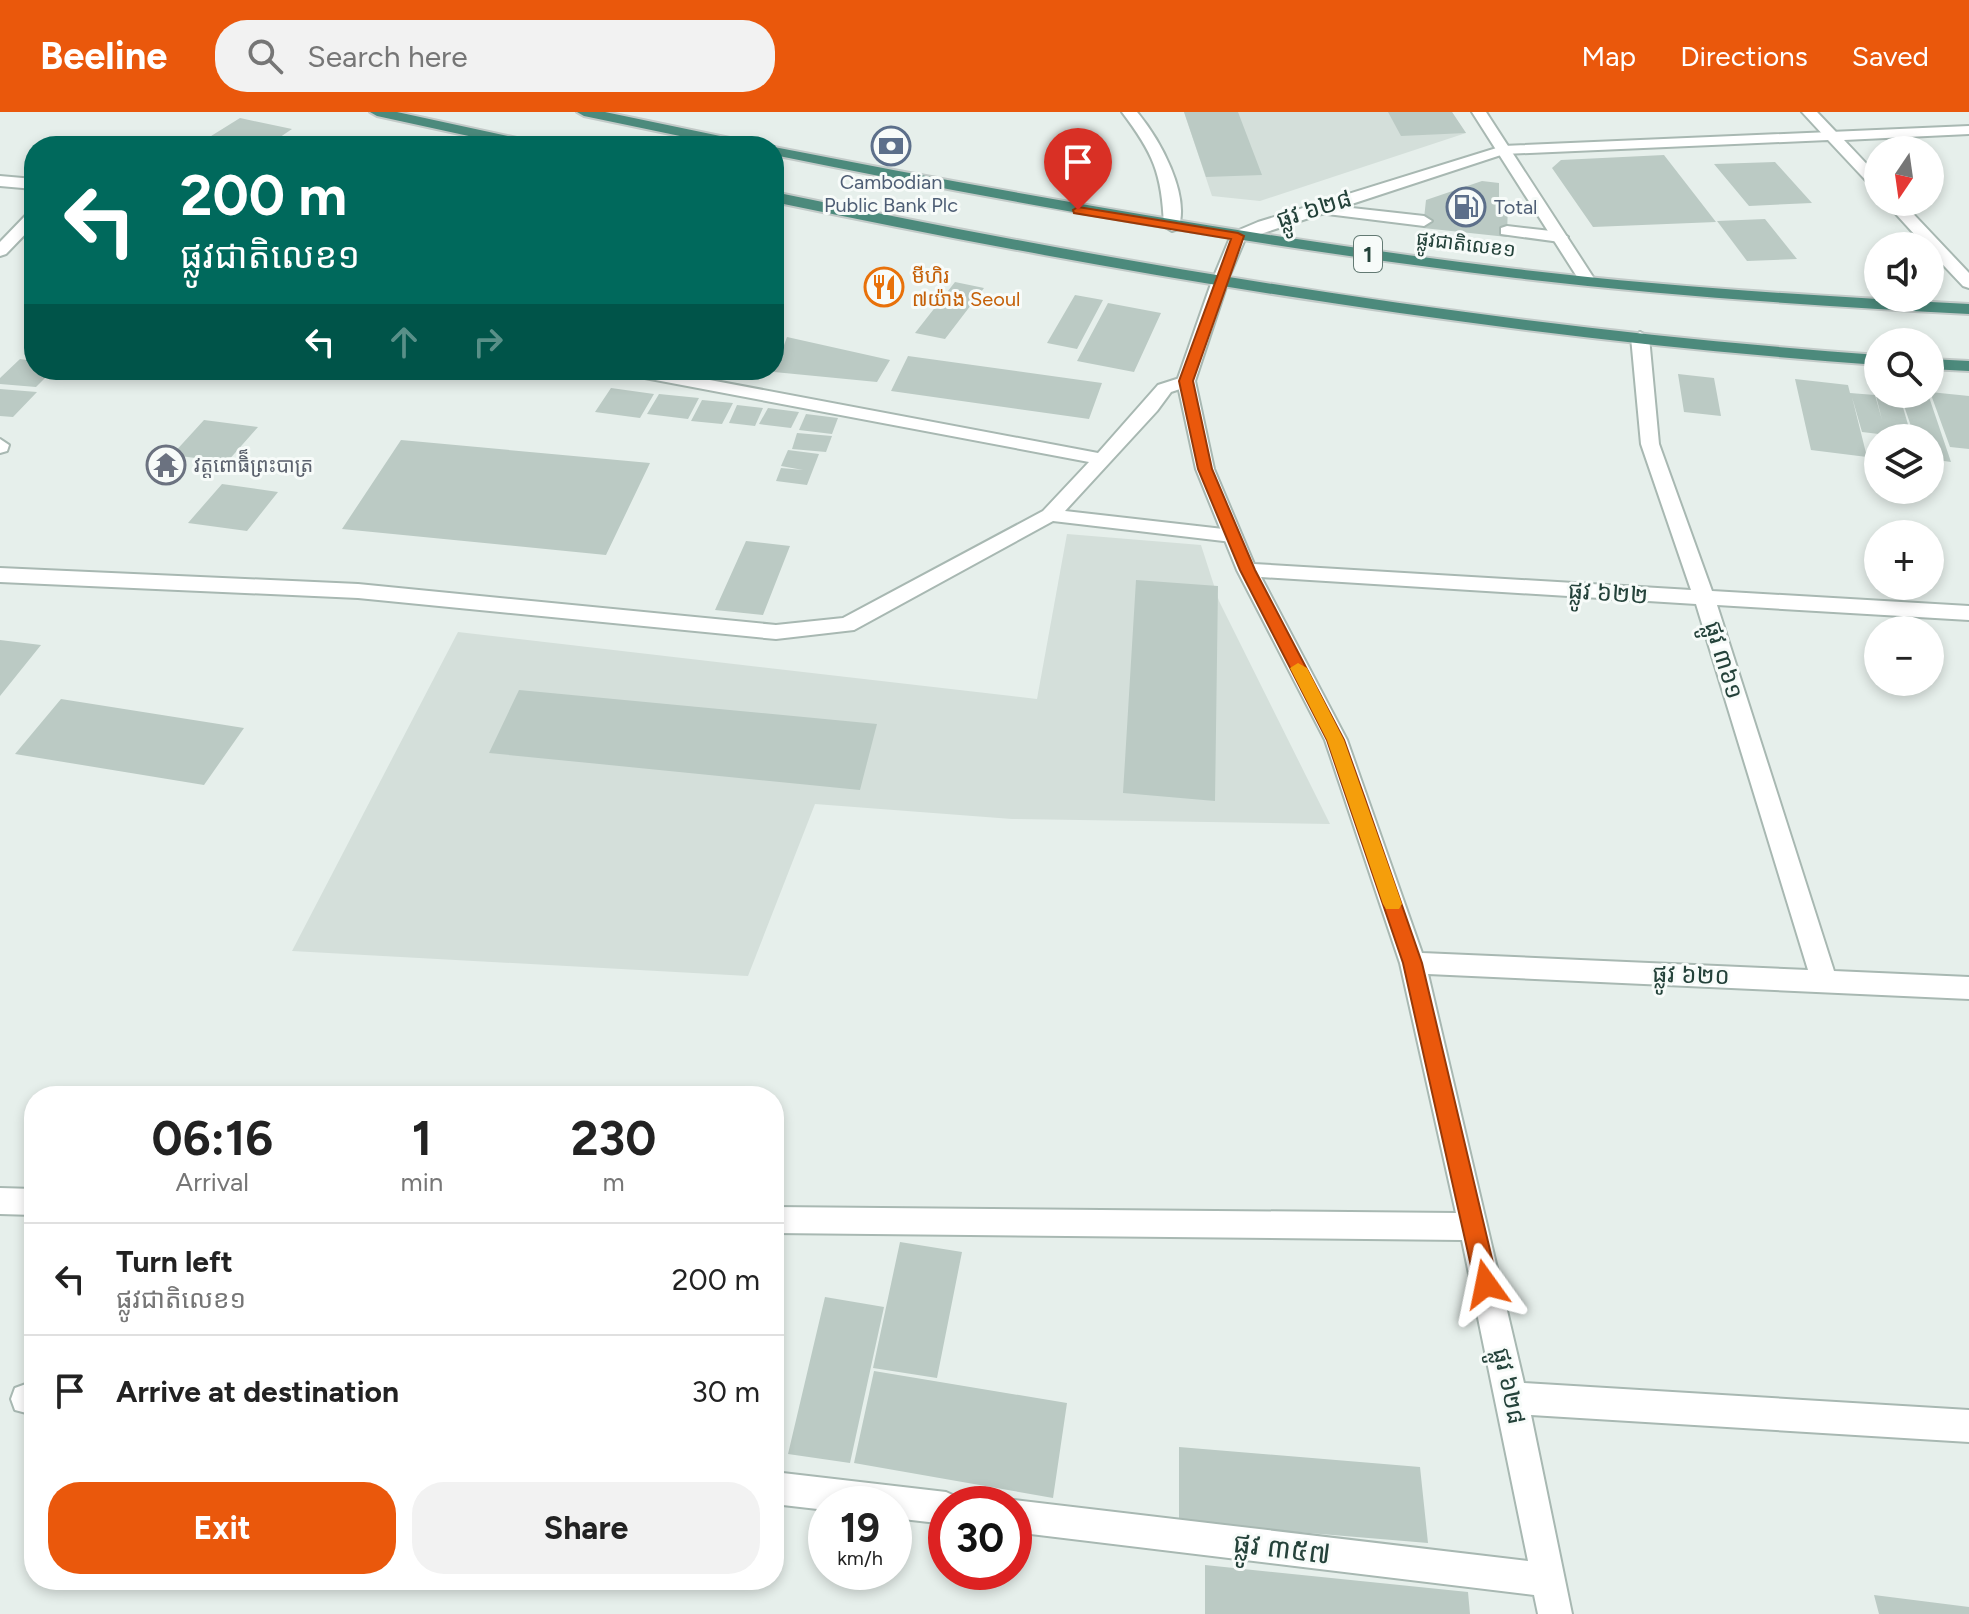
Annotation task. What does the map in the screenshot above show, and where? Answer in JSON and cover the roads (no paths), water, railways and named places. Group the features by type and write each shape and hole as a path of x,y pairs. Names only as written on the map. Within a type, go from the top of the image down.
{"highway":[{"path":"377,112 489,136"},
{"path":"584,112 700,136"},
{"name":"ផ្លូវជាតិលេខ១","path":"784,153 935,184 1238,236 1587,280 1748,296 1969,309"},
{"name":"1","path":"784,199 922,229 1220,281 1640,337 1864,359"},
{"path":"1944,365 1969,366"}],"street":[{"path":"1129,112 1153,141 1170,194 1172,226"},
{"path":"1479,112 1587,280"},
{"path":"1809,112 1864,170"},
{"name":"ផ្លូវ ៦២៨","path":"1238,236 1503,150 1969,130"},
{"path":"0,181 24,183"},
{"path":"1316,209 1424,217 1336,202"},
{"path":"1906,216 1969,283"},
{"path":"0,251 24,226"},
{"path":"1507,227 1557,233"},
{"path":"0,575 358,591 776,632 847,625 1050,515 1151,407 1157,391 1167,385 1186,381 1238,236"},
{"name":"ផ្លូវ ៣៦១","path":"1640,337 1650,444 1705,600 1824,980"},
{"path":"682,380 1101,459"},
{"name":"ផ្លូវ ៦២៨","path":"1186,381 1205,469 1247,570 1336,740 1413,963 1512,1398 1555,1614"},
{"path":"1050,515 1232,536"},
{"name":"ផ្លូវ ៦២២","path":"1247,570 1705,600 1969,613"},
{"name":"ផ្លូវ ៦២០","path":"1413,963 1969,988"},
{"path":"0,1201 24,1202"},
{"path":"784,1220 1474,1227"},
{"path":"1512,1398 1969,1426"},
{"path":"784,1489 928,1506"},
{"name":"ផ្លូវ ៣៥៧","path":"1032,1518 1550,1580"}],"place":[{"name":"Cambodian Public Bank Plc","path":"891,146"},
{"name":"Total","path":"1466,207"},
{"name":"មីហិរ ៧យ៉ាង Seoul","path":"884,287"},
{"name":"វត្តពោធិ៏ព្រះបាត្រ","path":"166,465"}]}
